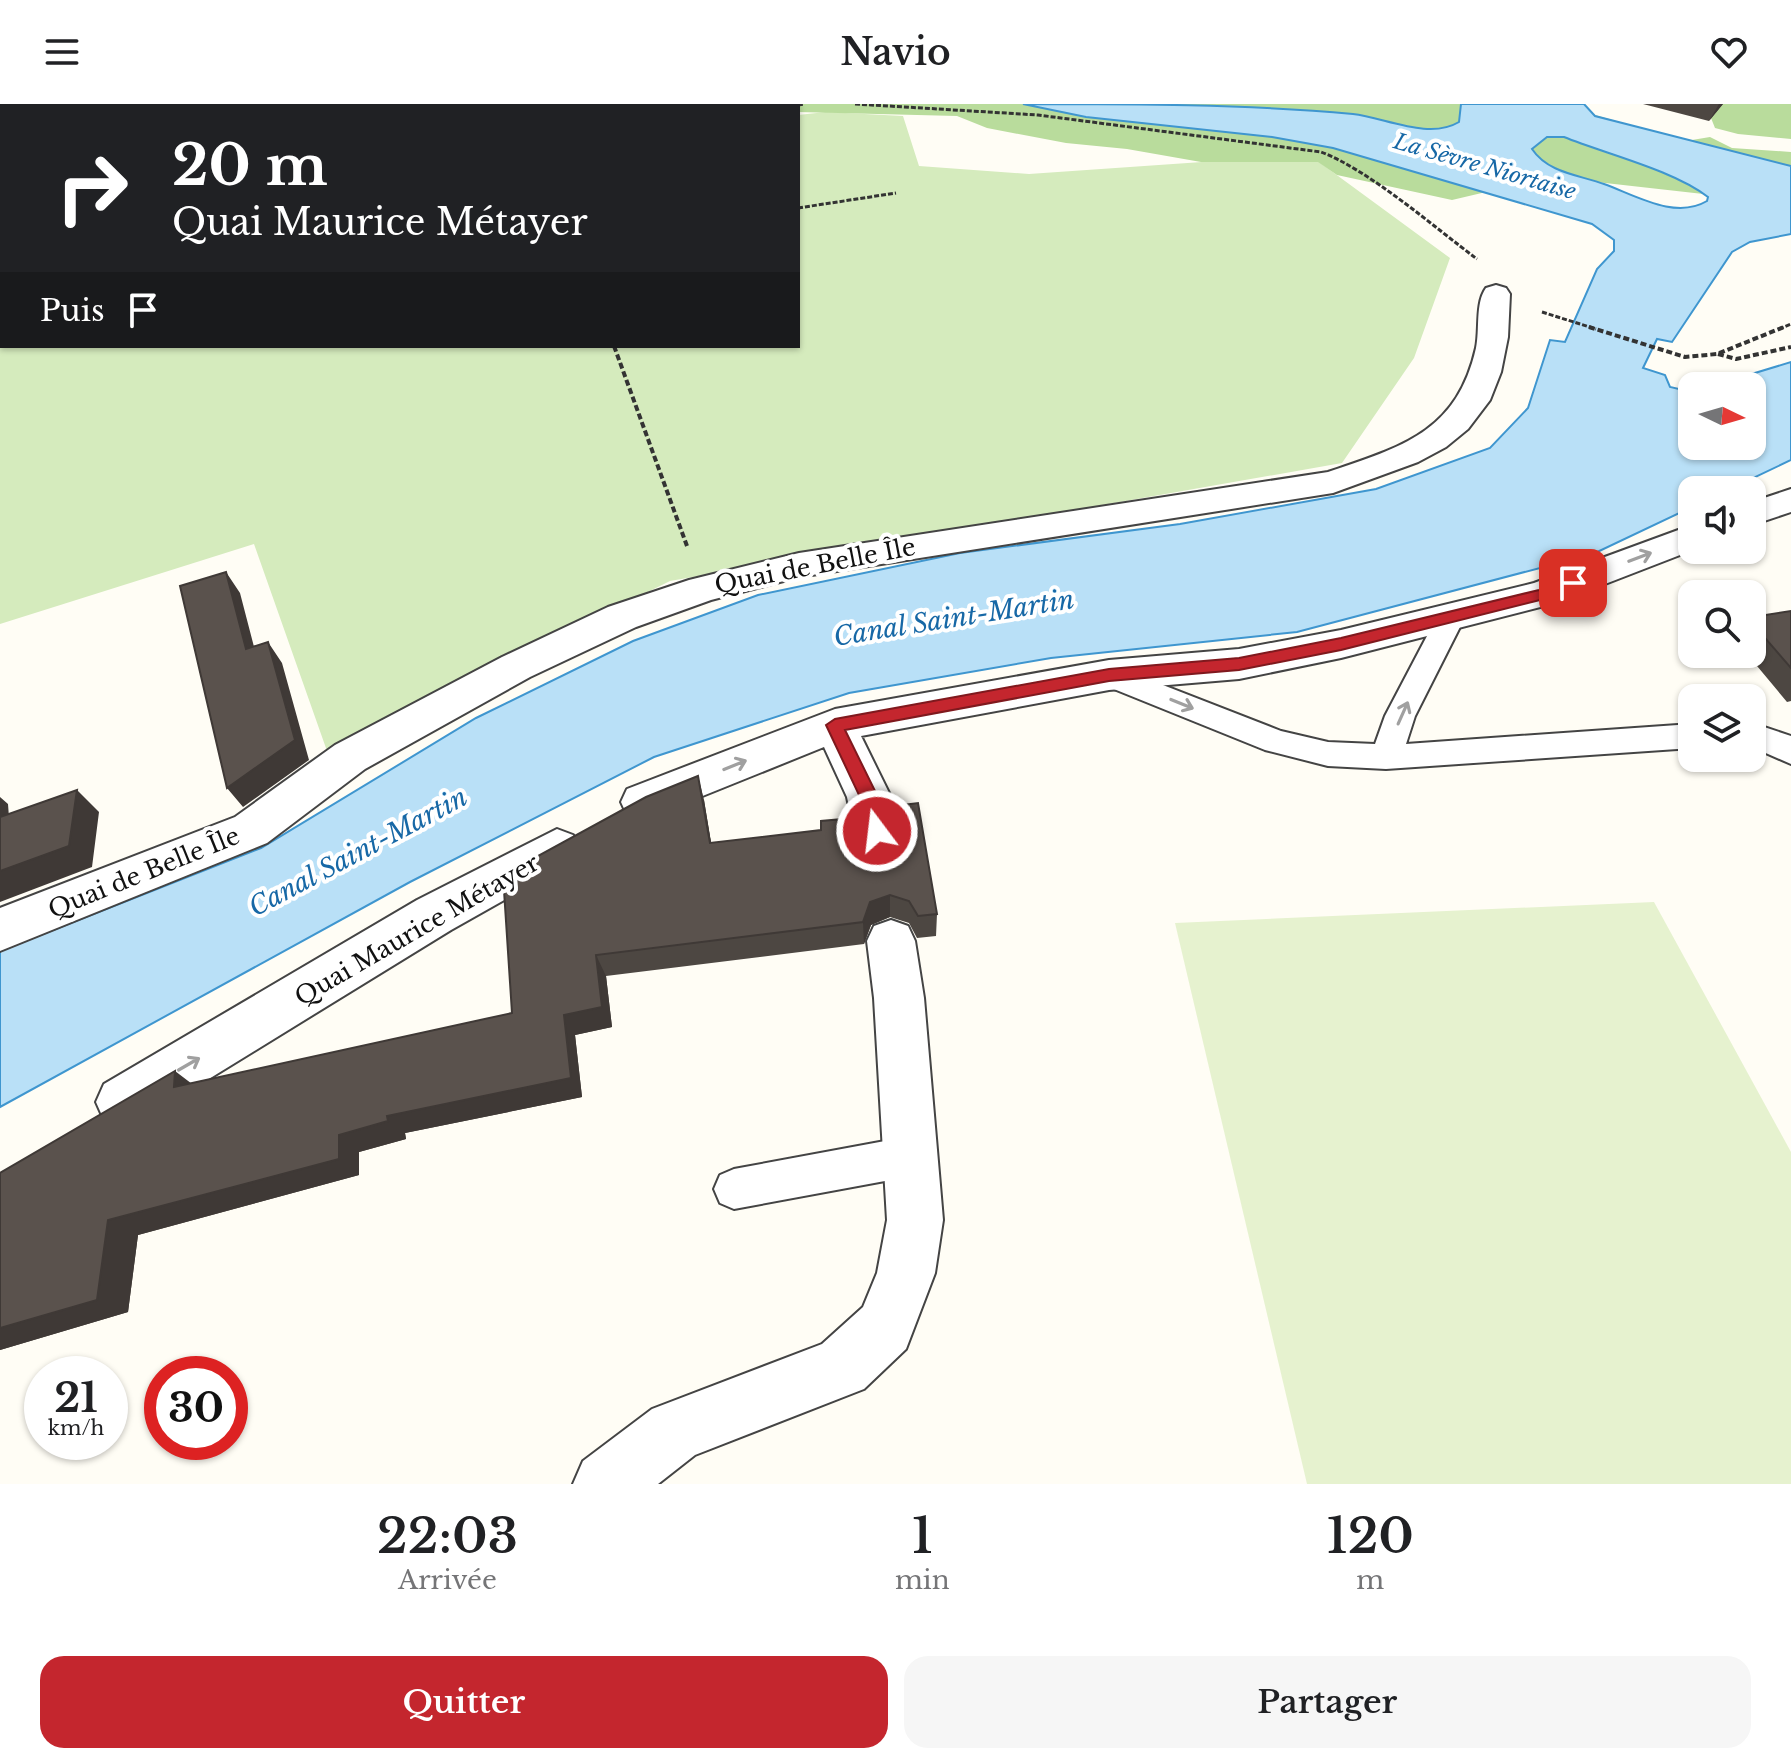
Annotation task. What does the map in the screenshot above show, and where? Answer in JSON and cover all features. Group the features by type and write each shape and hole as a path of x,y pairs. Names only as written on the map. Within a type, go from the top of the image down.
{"street":[{"name":"Quai de Belle Île","path":"0,930 251,830 350,757 516,667 622,617 702,589 799,565 1333,482 1386,465 1463,420 1484,384 1495,339 1496,294"},
{"path":"1766,509 1791,500"},
{"name":"Quai Maurice Métayer","path":"93,1120 240,1035 434,915 602,823 636,805 835,725 1109,675 1239,664 1341,644 1543,594 1678,542"},
{"path":"835,725 852,767 869,797 877,831"},
{"path":"606,1484 674,1431 842,1367 885,1328 906,1273 915,1220 899,998 891,941"}],"lane":[{"path":"1386,757 1400,716 1451,617"},
{"path":"1109,675 1276,742 1328,754 1386,757 1678,737"},
{"path":"1766,740 1783,745 1791,752"},
{"path":"734,1189 912,1156"}],"path":[{"path":"855,104 1038,115 1321,152 1337,158 1471,251 1489,273 1496,294"},
{"path":"800,208 896,193"},
{"path":"1543,312 1685,357 1717,354 1791,324"},
{"path":"1717,354 1736,359 1791,347"},
{"path":"615,348 702,589"}],"green space":[{"path":"800,104 1580,104 1595,115 1686,141 1710,137 1732,148 1791,152 1791,194 1730,197 1525,174 1486,192 1452,200 1337,175 1318,162 1201,162 1127,149 1066,143 987,128 957,116 800,112"},
{"path":"1723,104 1791,104 1791,139 1738,134 1715,128 1711,118"},
{"path":"826,112 903,116 919,166 1029,174 1202,162 1319,162 1450,258 1414,358 1342,463 670,581 327,751 254,544 0,624 0,348 800,348 800,115"},
{"path":"1654,902 1791,1152 1791,1484 1307,1484 1175,923"}],"water":[{"path":"1023,104 1271,108 1353,114 1434,129 1459,122 1461,104 1584,104 1595,116 1791,166 1791,234 1750,242 1732,252 1672,342 1657,339 1643,368 1665,375 1670,387 1678,389 1678,460 1766,460 1766,372 1758,372 1791,362 1791,460 1757,476 1678,476 1678,514 1593,554 1297,632 1051,658 849,693 654,757 410,882 0,1107 0,951 261,848 476,718 633,641 758,595 960,553 1180,524 1376,489 1490,448 1528,408 1550,340 1565,342 1597,269 1614,251 1614,240 1592,224 1333,148 1272,137 1086,117","holes":["1547,137 1564,137 1639,163 1693,187 1708,197 1707,201 1682,208 1655,204 1555,168 1532,149"]}],"building":[{"path":"226,572 246,649 268,642 295,740 227,788 180,586"},
{"path":"1791,611 1791,668 1766,639 1766,615"},
{"path":"698,776 710,843 821,830 821,821 854,818 853,815 859,823 877,828 896,822 903,805 918,803 937,914 918,916 909,901 890,895 870,902 863,922 596,955 602,1007 564,1015 571,1078 387,1116 388,1121 339,1135 339,1159 108,1220 97,1300 0,1328 0,1173 175,1071 174,1087 512,1013 503,875 646,797"},
{"path":"77,790 69,846 0,871 0,817"}],"route":[{"path":"877,831 869,797 852,767 835,725 1109,675 1239,664 1341,644 1543,594 1573,583"}],"water label":[{"name":"La Sèvre Niortaise","path":"1485,166"},
{"name":"Canal Saint-Martin","path":"954,618"},
{"name":"Canal Saint-Martin","path":"358,852"}]}
